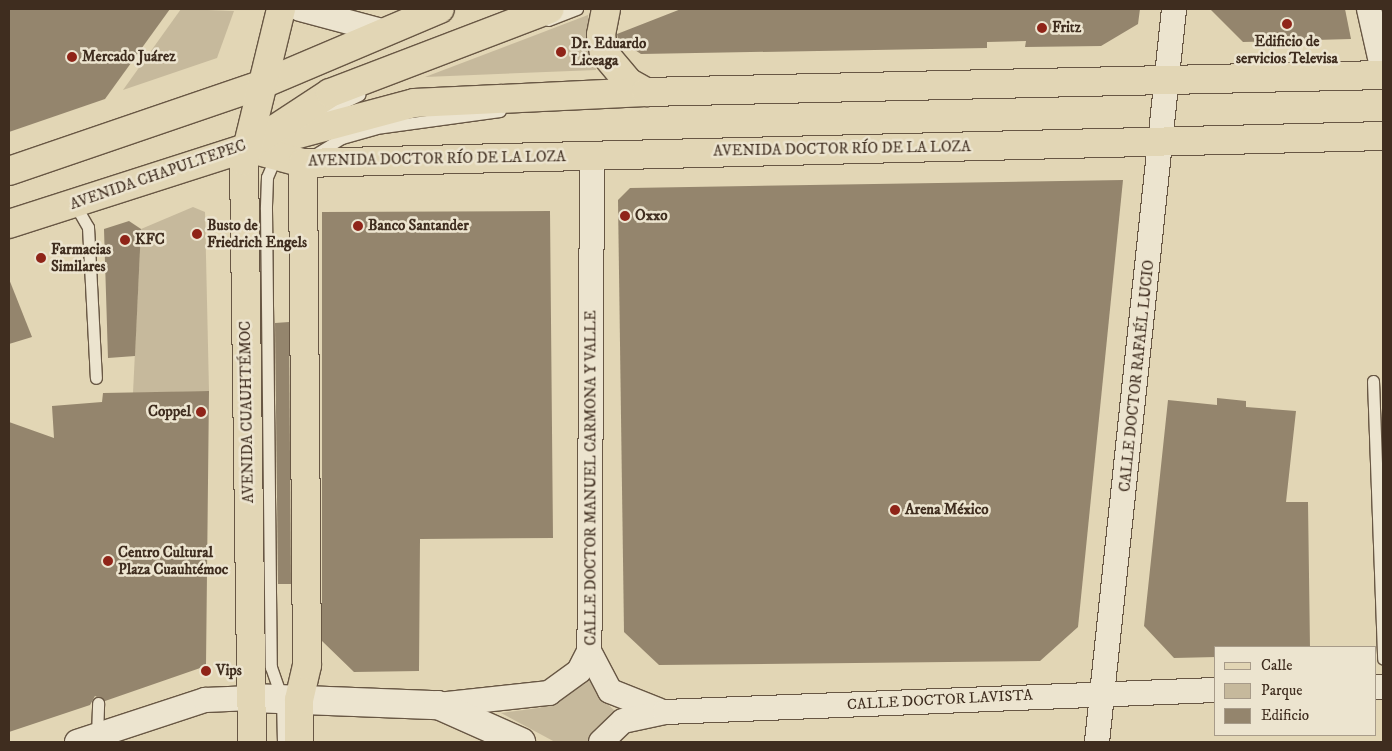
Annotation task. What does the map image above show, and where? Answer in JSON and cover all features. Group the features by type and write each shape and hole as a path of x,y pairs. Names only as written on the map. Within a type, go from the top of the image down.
{"main road":[{"name":"AVENIDA CUAUHTÉMOC","path":"252,742 246,148 281,9"},
{"path":"9,171 263,84 382,31 440,9"},
{"name":"AVENIDA CHAPULTEPEC","path":"9,224 246,148 330,94 550,9"},
{"path":"607,9 601,35 604,53 628,82 646,92"},
{"name":"AVENIDA DOCTOR RÍO DE LA LOZA","path":"246,148 283,146 414,103 646,92 1383,75"},
{"name":"AVENIDA DOCTOR RÍO DE LA LOZA","path":"283,146 303,163 1383,136"},
{"path":"299,742 291,700 307,666 303,163"}],"street":[{"path":"300,9 382,31"},
{"name":"CALLE DOCTOR RAFAÉL LUCIO","path":"1097,742 1162,141 1174,9"},
{"path":"1369,9 1383,71"},
{"name":"CALLE DOCTOR MANUEL CARMONA Y VALLE","path":"592,156 589,651 610,691 665,712"},
{"path":"87,739 205,700 252,698 438,705 549,693 579,670 589,651"},
{"name":"CALLE DOCTOR LAVISTA","path":"665,712 1103,691 1214,690"},
{"path":"438,705 521,742"},
{"path":"601,742 623,721 665,712"}],"lane":[{"path":"283,742 291,700 271,657 267,177 283,146 317,115 398,78 577,9"},
{"path":"303,163 342,138 376,128 646,92"},
{"path":"74,203 88,228 96,378"},
{"path":"1373,382 1383,659"},
{"path":"87,739 98,703"}],"green space":[{"path":"181,9 234,11 217,58 123,90"},
{"path":"588,15 596,70 425,77"},
{"path":"193,207 205,212 209,391 133,393 141,229"},
{"path":"587,672 596,693 617,713 596,728 588,742 555,742 501,713 539,708 566,696"}],"building":[{"name":"Mercado Juárez","path":"9,9 170,9 105,99 9,132"},
{"path":"681,9 1140,9 1138,24 1101,46 1025,47 1026,41 987,42 987,48 641,54 618,39 617,34"},
{"name":"Edificio de servicios Televisa","path":"1210,9 1345,9 1351,39 1243,42"},
{"path":"1123,180 1078,627 1040,661 659,665 624,632 618,200 630,188"},
{"path":"550,211 553,538 420,539 419,671 354,672 322,641 322,212"},
{"path":"129,221 141,229 135,356 108,358 104,229"},
{"path":"9,279 32,337 9,344"},
{"path":"289,322 291,584 278,584 275,323"},
{"name":"Centro Cultural Plaza Cuauhtémoc","path":"209,391 206,666 105,701 95,696 90,705 9,732 9,422 54,438 52,406 102,402 103,393"},
{"path":"1217,398 1246,401 1246,407 1296,411 1286,502 1308,502 1310,646 1214,646 1214,657 1174,658 1144,626 1168,400 1217,405"}],"place":[{"name":"Edificio de servicios Televisa","path":"1287,24"},
{"name":"Fritz","path":"1042,28"},
{"name":"Dr. Eduardo Liceaga","path":"561,52"},
{"name":"Mercado Juárez","path":"72,57"},
{"name":"Oxxo","path":"625,216"},
{"name":"Banco Santander","path":"358,226"},
{"name":"Busto de Friedrich Engels","path":"197,234"},
{"name":"KFC","path":"125,240"},
{"name":"Farmacias Similares","path":"41,258"},
{"name":"Coppel","path":"201,412"},
{"name":"Arena México","path":"895,510"},
{"name":"Centro Cultural Plaza Cuauhtémoc","path":"108,561"},
{"name":"Vips","path":"206,671"}]}
